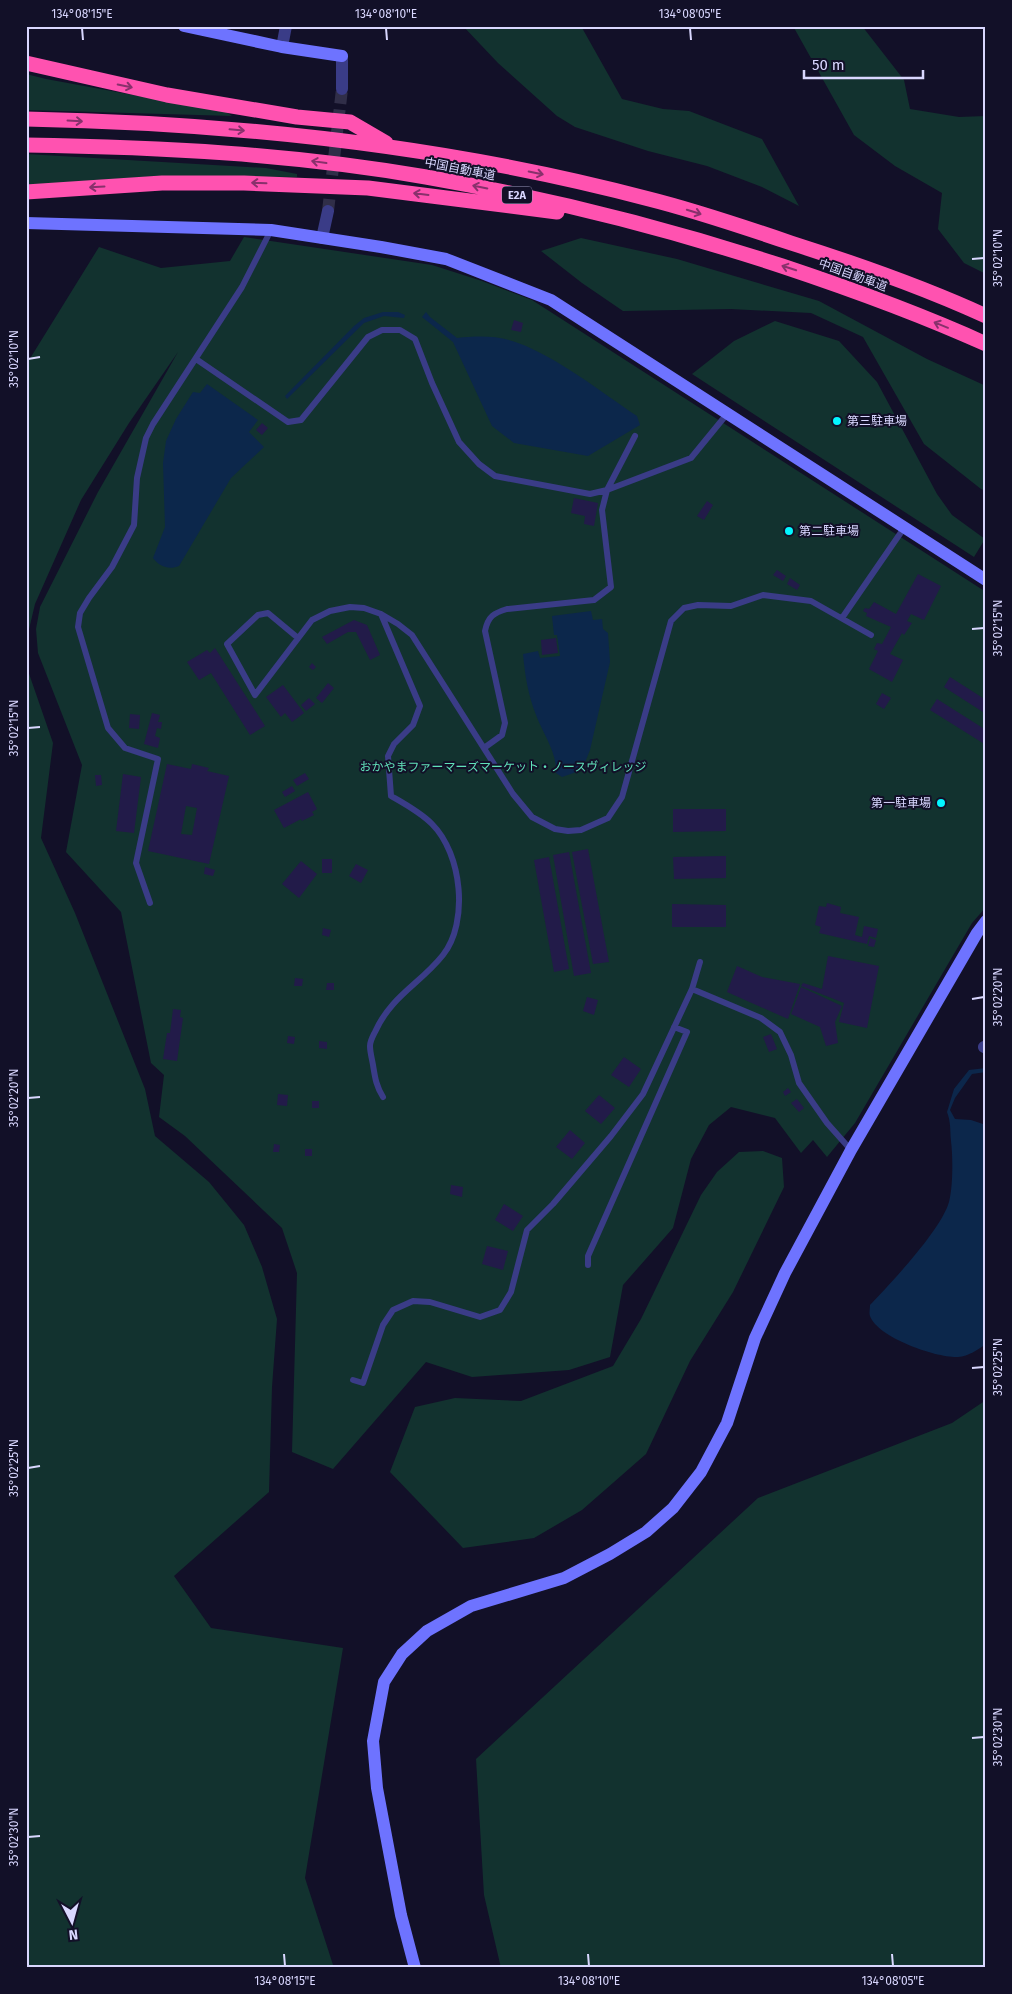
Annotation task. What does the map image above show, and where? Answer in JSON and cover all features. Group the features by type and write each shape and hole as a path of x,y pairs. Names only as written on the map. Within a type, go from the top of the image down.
{"highway":[{"path":"26,63 168,95 297,117 350,122 394,148"},
{"name":"中国自動車道","path":"26,120 184,126 308,136 394,148 536,173 649,198 748,228 853,263 986,316"},
{"name":"中国自動車道","path":"26,144 193,151 305,160 425,177 531,197 643,223 743,253 850,289 986,344"},
{"path":"26,192 171,183 244,182 368,188 643,223"}],"street":[{"path":"184,26 282,47 342,56 342,90"},
{"path":"282,47 286,26"},
{"path":"322,238 328,211"},
{"path":"26,223 270,230 446,259 551,300 986,580"},
{"path":"415,1968 401,1915 377,1788 373,1741 384,1682 402,1654 427,1631 471,1606 564,1578 610,1554 646,1532 673,1508 701,1472 727,1424 755,1338 785,1273 851,1150 977,933 986,921"}],"lane":[{"path":"150,903 136,863 158,759 125,748 108,728 78,627 80,613 112,567 134,525 137,478 146,438 153,424 242,287 270,230"},
{"path":"196,359 288,422 301,420 368,337 382,330 400,330 415,340 432,383 460,442 479,464 495,476 590,494 607,490 691,458 728,414"},
{"path":"484,748 502,735 504,723 485,631 487,620 495,612 507,609 594,600 611,587 602,510 607,490 634,436"},
{"path":"842,618 904,528"},
{"path":"298,638 268,613 258,615 226,644 255,695 312,620 330,611 350,607 364,608 381,614 412,635 513,794 532,818 555,829 568,832 581,830 608,818 622,797 671,621 684,608 698,605 731,606 763,595 811,601 871,635"},
{"path":"381,614 420,706 414,725 394,744 388,756 391,796 410,807 433,825 445,843 456,871 460,903 456,934 443,955 392,1003 380,1020 370,1045 376,1087 383,1097"},
{"path":"353,1380 363,1383 383,1325 394,1310 413,1301 430,1302 480,1317 500,1310 511,1292 527,1230 553,1204 643,1094 692,989 700,962"},
{"path":"692,989 761,1018 780,1032 791,1055 799,1084 827,1123 851,1150"},
{"path":"588,1265 588,1256 687,1032 674,1027"}],"green space":[{"path":"463,26 581,26 622,99 663,109 689,111 762,139 799,206 762,187 707,166 648,151 575,127 557,116 498,63"},
{"path":"793,26 862,26 904,80 910,109 959,117 986,116 986,274 964,263 938,229 942,193 895,166 854,135"},
{"path":"26,74 226,112 232,116 26,110"},
{"path":"26,154 266,168 297,174 297,177 159,176 26,185"},
{"name":"おかやまファーマーズマーケット・ノースヴィレッジ","path":"244,237 432,265 532,300 986,592 986,907 972,923 855,1123 827,1157 813,1140 801,1153 775,1118 731,1107 709,1125 691,1159 673,1228 623,1285 610,1357 569,1370 472,1377 426,1362 333,1469 292,1452 297,1273 282,1228 185,1136 159,1117 164,1075 151,1063 121,912 66,852 82,765 38,653 36,629 40,607 98,492 178,352 129,423 81,500 35,604 26,642 26,365 99,247 161,268 230,261"},
{"path":"581,238 677,259 819,301 927,359 986,386 986,491 924,444 863,337 811,313 731,309 623,311 582,283 541,251"},
{"name":"第三駐車場","path":"775,321 839,341 877,382 937,494 952,515 985,539 974,557 692,374 734,341"},
{"path":"26,665 53,743 41,838 75,913 145,1089 155,1136 209,1182 244,1225 262,1267 277,1319 272,1387 269,1492 174,1576 211,1628 343,1648 305,1878 334,1968 26,1968"},
{"path":"763,1151 782,1158 784,1187 733,1292 690,1361 646,1454 582,1510 534,1538 463,1548 390,1472 415,1407 455,1398 521,1401 613,1366 641,1319 701,1195 717,1172 739,1152"},
{"path":"986,1400 986,1968 501,1968 484,1895 476,1759 758,1498 952,1423"}],"water":[{"path":"383,312 398,312 405,315 404,318 384,316 364,323 287,399 285,396 354,326 364,318"},
{"path":"426,312 457,338 495,337 533,349 579,376 637,416 640,425 588,456 514,443 492,426 453,342 422,317"},
{"path":"207,384 258,420 249,432 264,447 231,478 179,566 165,567 153,558 165,527 163,463 166,441 176,419 193,392 200,393"},
{"path":"591,611 593,620 602,619 603,629 608,633 610,662 590,750 582,770 562,777 556,773 552,750 533,707 527,685 523,654 538,651 540,658 560,656 557,635 554,635 552,616"},
{"path":"986,1068 986,1072 972,1074 955,1098 950,1110 955,1119 971,1120 986,1125 986,1344 966,1355 958,1357 949,1356 909,1345 884,1332 875,1324 870,1316 870,1305 914,1256 944,1214 949,1202 952,1172 950,1126 947,1112 954,1089 969,1070"}],"building":[{"path":"514,320 523,323 521,332 511,330"},
{"path":"262,423 268,428 262,435 256,430"},
{"path":"574,498 598,503 594,526 584,524 585,516 571,513"},
{"path":"707,501 713,505 704,520 697,516"},
{"path":"777,570 786,576 783,581 773,575"},
{"path":"918,574 941,586 924,620 911,614 907,621 912,623 904,635 902,633 890,654 903,660 892,682 869,669 878,651 874,649 877,643 882,644 891,627 866,616 867,613 863,611 865,608 869,609 874,602 896,614"},
{"path":"790,578 800,585 797,590 787,584"},
{"path":"354,620 367,625 380,655 370,660 356,632 348,632 327,644 322,637"},
{"path":"556,638 558,653 542,655 541,640"},
{"path":"215,648 265,726 250,735 211,673 199,680 187,662 207,650 210,653"},
{"path":"312,663 316,667 313,670 309,667"},
{"path":"950,677 986,700 986,714 944,687"},
{"path":"328,683 334,688 322,703 316,698"},
{"path":"283,685 304,713 292,722 285,713 281,717 266,697"},
{"path":"882,693 891,698 884,709 876,704"},
{"path":"309,698 315,704 306,711 301,705"},
{"path":"937,699 986,730 986,745 930,710"},
{"path":"152,713 160,715 158,722 162,722 161,729 157,728 155,736 160,738 158,748 144,744"},
{"path":"130,714 140,715 139,729 129,728"},
{"path":"167,764 191,769 192,764 209,768 207,771 229,776 209,864 148,851","holes":["186,806 197,808 192,835 181,834"]},
{"path":"305,773 309,779 297,786 293,780"},
{"path":"123,774 141,777 134,833 116,831"},
{"path":"95,775 101,775 102,785 96,786"},
{"path":"292,786 295,791 285,797 282,792"},
{"path":"308,792 317,809 312,812 314,815 284,828 274,810"},
{"path":"673,809 726,809 726,831 673,832"},
{"path":"588,849 609,962 593,964 572,852"},
{"path":"569,852 591,973 574,976 553,855"},
{"path":"726,856 726,878 674,879 673,857"},
{"path":"549,857 569,969 554,972 534,860"},
{"path":"322,859 332,859 332,873 322,873"},
{"path":"301,861 317,874 299,898 282,884"},
{"path":"356,864 368,870 361,883 349,876"},
{"path":"205,867 215,870 213,876 204,874"},
{"path":"827,903 841,907 840,913 859,917 855,935 862,937 864,926 878,929 876,938 869,936 867,944 819,933 821,927 815,925 819,906 826,907"},
{"path":"672,904 726,905 726,927 672,927"},
{"path":"323,928 331,930 329,937 322,935"},
{"path":"870,938 876,940 874,947 868,946"},
{"path":"828,956 879,966 867,1028 839,1022 844,1003 801,986 803,983 822,989"},
{"path":"737,966 762,977 800,984 788,1019 727,992"},
{"path":"295,978 303,979 302,986 294,986"},
{"path":"327,983 334,983 334,990 326,990"},
{"path":"801,987 842,1006 835,1022 838,1043 826,1046 820,1027 791,1014"},
{"path":"587,997 598,1000 594,1015 583,1011"},
{"path":"173,1009 181,1010 180,1017 183,1018 177,1061 163,1059 167,1033 170,1033"},
{"path":"771,1034 777,1049 769,1052 763,1037"},
{"path":"288,1036 295,1037 294,1044 287,1043"},
{"path":"319,1041 327,1042 327,1049 319,1048"},
{"path":"624,1057 641,1069 629,1087 611,1075"},
{"path":"788,1088 791,1092 785,1096 783,1092"},
{"path":"278,1094 288,1095 287,1106 277,1105"},
{"path":"599,1095 615,1108 601,1124 585,1111"},
{"path":"797,1099 804,1108 799,1112 791,1103"},
{"path":"312,1101 319,1101 319,1108 312,1108"},
{"path":"570,1130 585,1143 572,1159 556,1147"},
{"path":"274,1144 280,1145 279,1152 273,1152"},
{"path":"305,1149 312,1149 312,1156 305,1156"},
{"path":"451,1185 463,1187 462,1197 450,1194"},
{"path":"504,1204 523,1216 513,1231 495,1220"},
{"path":"487,1246 508,1251 503,1270 482,1264"}],"tunnel":[{"path":"328,211 342,89"}],"place":[{"name":"第三駐車場","path":"837,421"},
{"name":"第二駐車場","path":"789,531"},
{"name":"第一駐車場","path":"941,803"}]}
